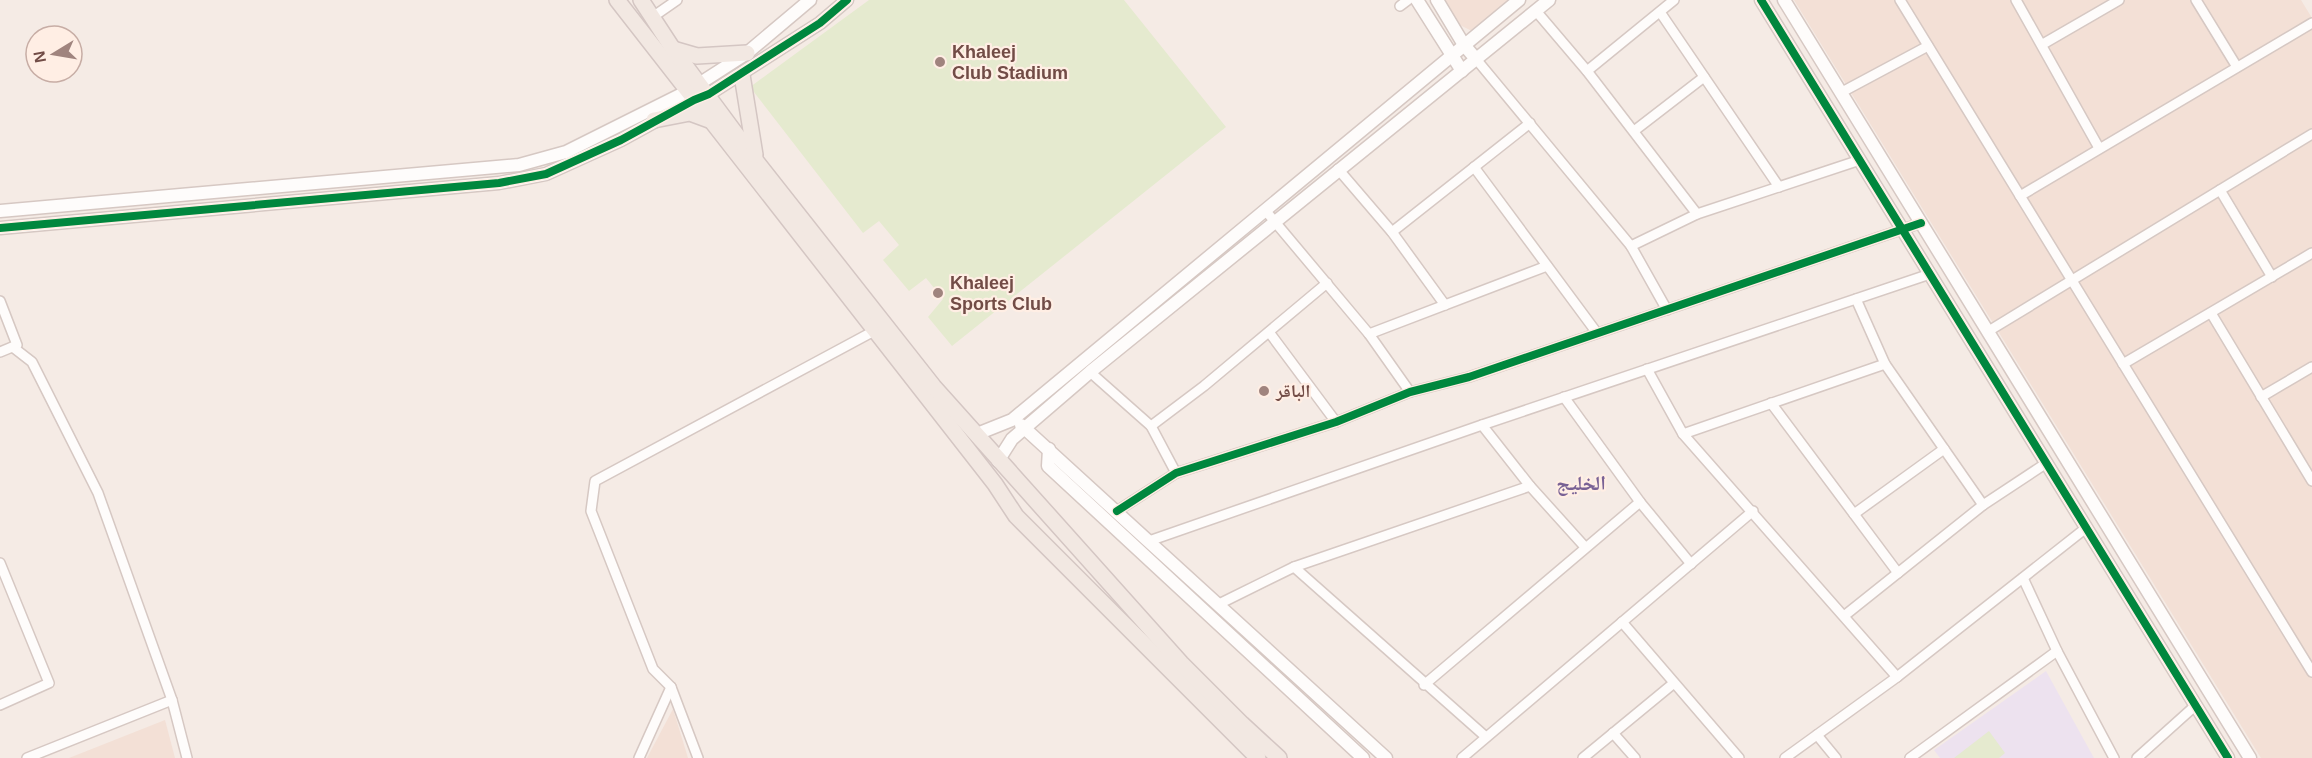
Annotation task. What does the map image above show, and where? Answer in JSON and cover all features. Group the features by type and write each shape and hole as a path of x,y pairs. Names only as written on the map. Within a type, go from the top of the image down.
{"main road":[{"path":"617,0 694,90 709,94 756,161 888,330 998,461 1181,663 1279,758"},
{"path":"641,0 654,16 711,121 995,484 1016,516 1193,696 1258,758"},
{"path":"673,49 697,56 747,53"},
{"path":"742,75 756,161"},
{"path":"654,120 690,113 711,121"}],"street":[{"path":"654,16 677,0"},
{"path":"0,228 499,183 546,174 621,140 654,120 747,53 810,0"},
{"path":"709,94 820,23 847,0"},
{"path":"1417,0 1450,55 1462,70"},
{"path":"1437,0 1464,45 1631,246 1667,310"},
{"path":"977,434 1012,420 1519,0"},
{"path":"998,461 1012,439 1090,372 1549,0"},
{"path":"1587,71 1674,0"},
{"path":"1761,0 2228,758"},
{"path":"1784,0 2250,758"},
{"path":"1900,0 2123,364 2309,659 2312,672"},
{"path":"2016,0 2043,44 2099,148"},
{"path":"2043,44 2119,0"},
{"path":"2196,0 2237,67"},
{"path":"1536,10 1587,71 1697,214"},
{"path":"1659,12 1779,187"},
{"path":"2020,196 2312,23"},
{"path":"1842,92 1928,46"},
{"path":"1634,131 1704,77"},
{"path":"0,211 519,165 566,152 694,90"},
{"path":"1392,232 1530,123"},
{"path":"1987,332 2312,134"},
{"path":"1631,246 1697,214 1860,160"},
{"path":"1474,167 1597,333"},
{"path":"1338,169 1392,232 1445,305"},
{"path":"2220,190 2272,277"},
{"path":"1265,210 1369,334 1410,392"},
{"path":"1117,511 1176,473 1336,422 1410,392 1469,377 1921,223"},
{"path":"2123,364 2312,254"},
{"path":"1369,334 1547,266"},
{"path":"1149,541 1482,425 1930,274"},
{"path":"1151,426 1327,283"},
{"path":"1856,299 1885,364 1983,505"},
{"path":"0,301 16,339 14,348"},
{"path":"2211,313 2311,479"},
{"path":"698,758 671,687 652,669 591,511 595,480 874,331"},
{"path":"1269,332 1336,422"},
{"path":"0,352 14,348"},
{"path":"14,348 32,362 98,493 172,699 187,758"},
{"path":"1683,434 1885,364"},
{"path":"2261,397 2312,367"},
{"path":"1647,369 1683,434 1897,677"},
{"path":"1090,372 1151,426 1176,473"},
{"path":"1564,397 1640,502 1690,564"},
{"path":"1771,403 1898,573"},
{"path":"1012,420 1027,428 1386,758"},
{"path":"1482,425 1530,486 1585,548"},
{"path":"1049,449 1048,466 1363,758"},
{"path":"1854,514 1944,449"},
{"path":"1844,616 1983,505 2045,464"},
{"path":"1219,604 1294,567 1530,486"},
{"path":"1424,685 1640,502"},
{"path":"1461,758 1753,511"},
{"path":"1785,758 1897,677 2086,528"},
{"path":"0,563 49,683 0,705"},
{"path":"1294,567 1424,685 1486,737"},
{"path":"2023,578 2114,758"},
{"path":"1622,622 1739,758"},
{"path":"1910,758 1923,754 2058,651"},
{"path":"1583,758 1674,683"},
{"path":"639,758 671,687"},
{"path":"27,758 172,699"},
{"path":"2137,758 2196,705"},
{"path":"1613,733 1635,758"},
{"path":"1817,735 1836,758"}],"shaded area":[{"path":"1443,0 1511,0 1472,31 1458,24"},
{"path":"1794,0 2301,0 2312,18 2312,758 2261,758"},
{"path":"2046,671 2094,758 1940,758 1934,750"},
{"path":"673,709 688,758 647,758"},
{"path":"165,720 175,758 69,758"}],"green space":[{"path":"869,0 1124,0 1226,127 952,346 928,317 943,299 926,278 909,291 883,260 899,245 879,221 863,233 750,87"},
{"path":"1989,731 2005,753 1999,758 1954,758"}],"cycle path":[{"path":"0,228 499,183 546,174 621,140 709,94 820,23 847,0"},
{"path":"1761,0 2228,758"},
{"path":"1117,511 1176,473 1336,422 1410,392 1469,377 1921,223"}],"place":[{"name":"Khaleej Club Stadium","path":"940,62"},
{"name":"Khaleej Sports Club","path":"938,293"},
{"name":"الباقر","path":"1264,391"}],"district":[{"name":"الخليج","path":"1581,483"}]}
